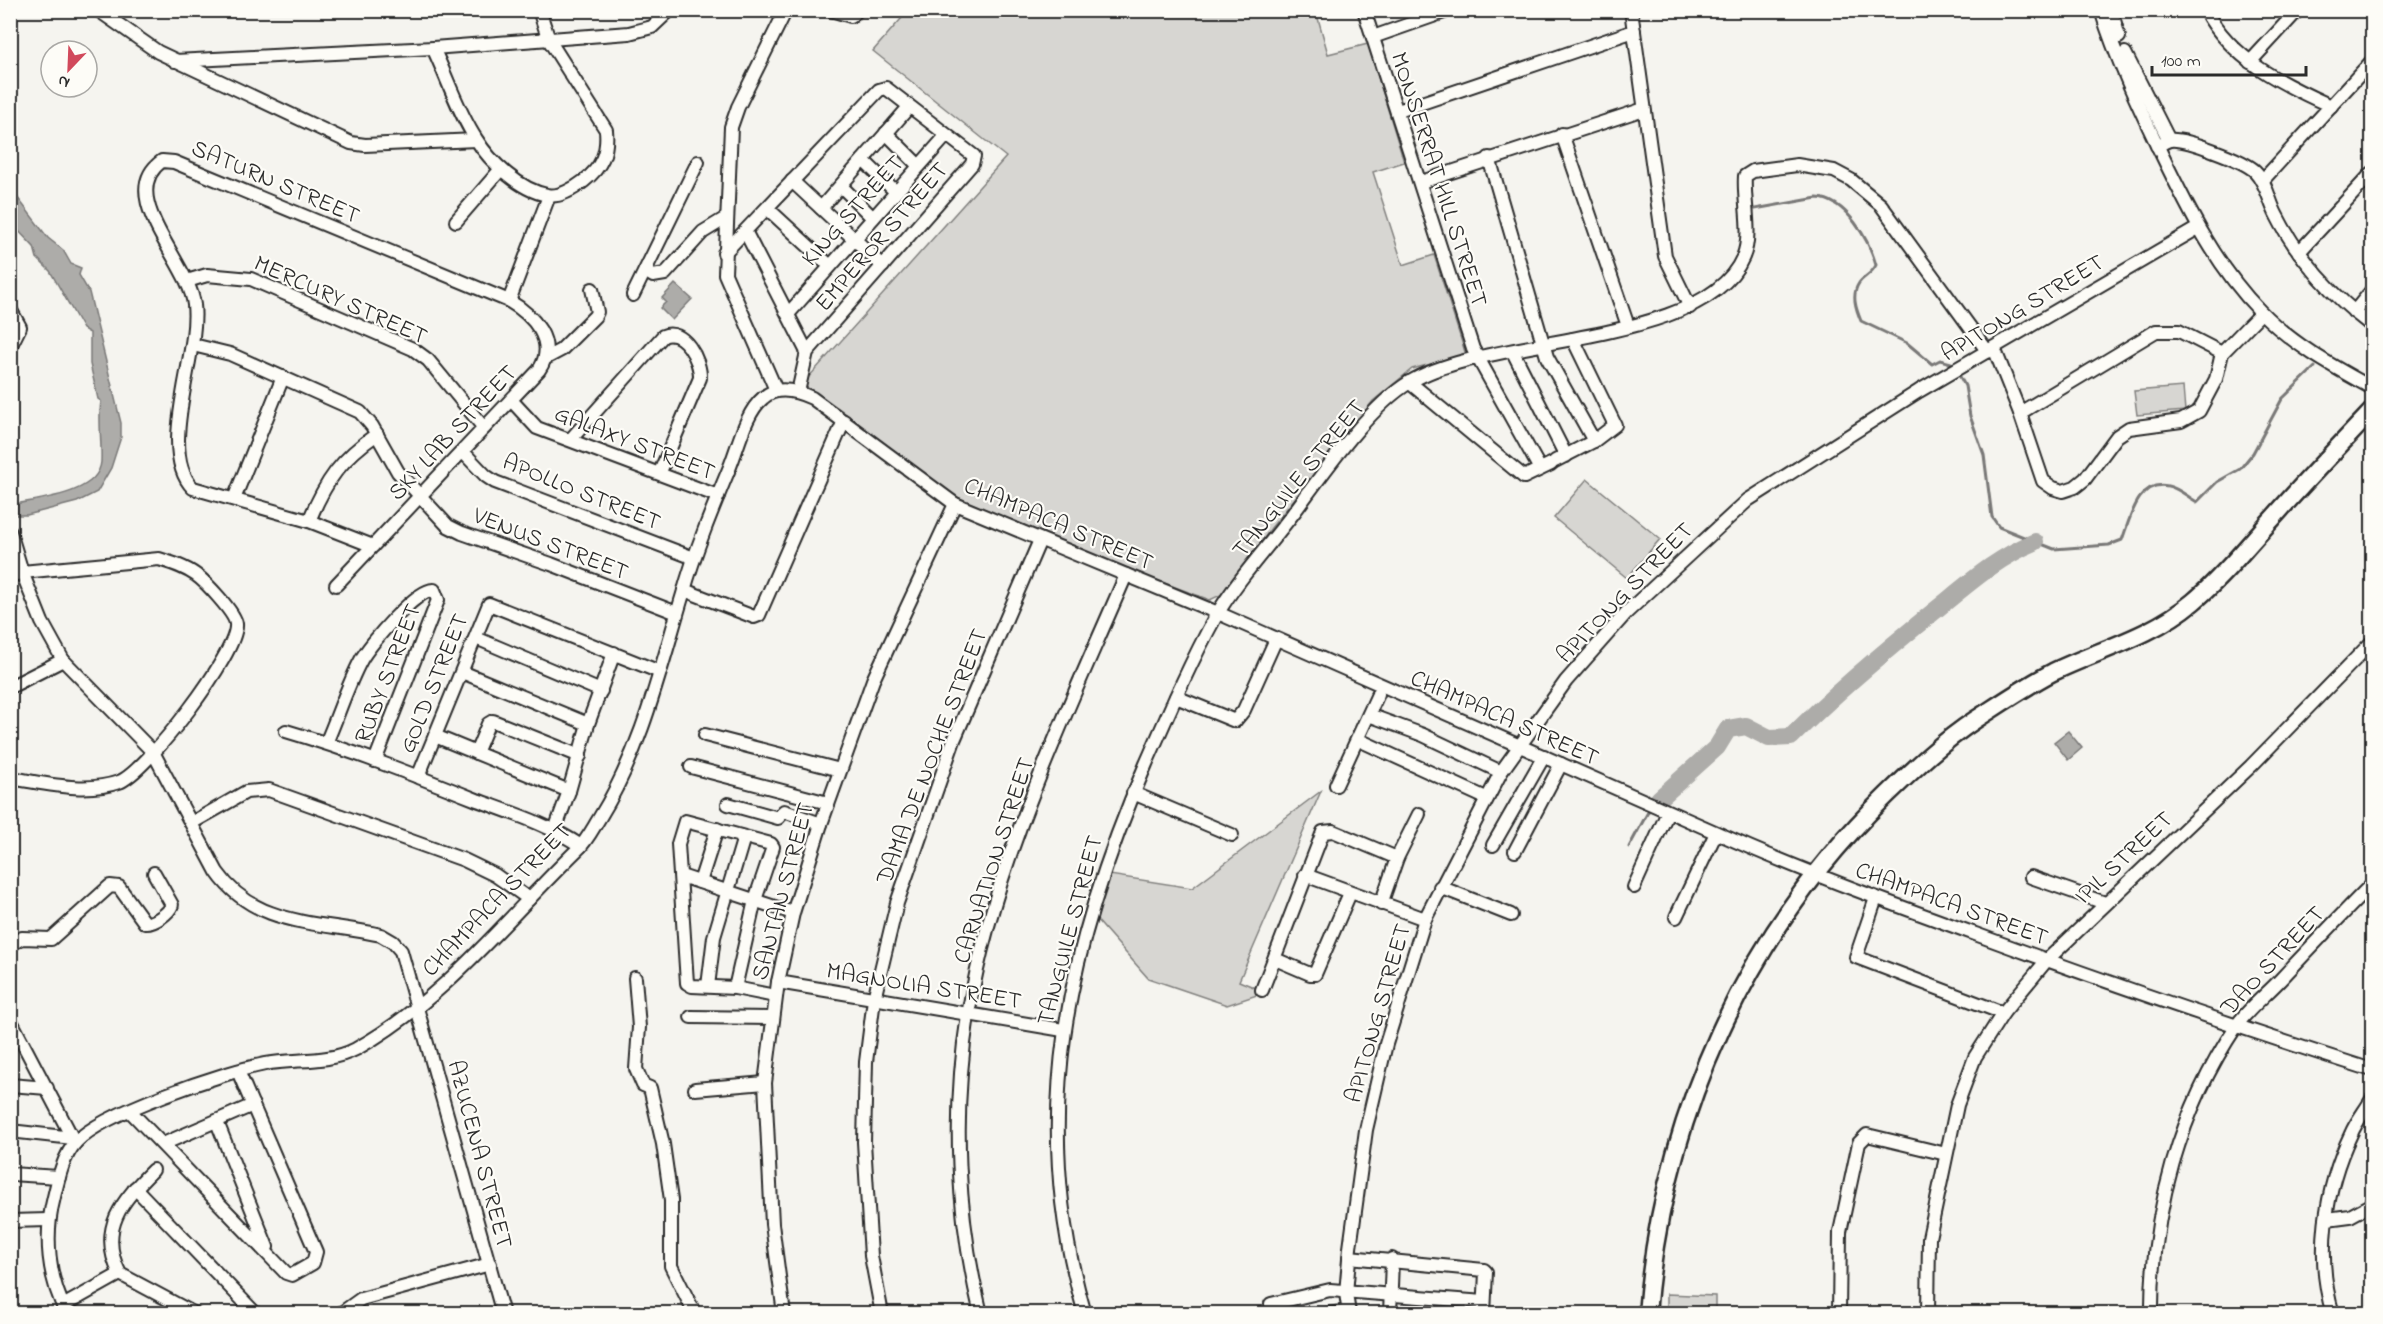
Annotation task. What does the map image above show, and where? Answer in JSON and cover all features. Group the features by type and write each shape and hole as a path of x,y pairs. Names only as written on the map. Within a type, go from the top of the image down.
{"main road":[{"path":"1647,1314 1654,1242 1671,1168 1709,1056 1741,985 1813,875 1856,825 1915,768 1973,722 2053,672 2154,630 2194,601 2373,411"}],"street":[{"path":"98,10 144,44 175,61 351,143 365,145 476,140"},
{"path":"433,48 476,140 501,169 520,183 549,196 576,188 598,170 608,146 606,129 549,40 539,10"},
{"path":"175,61 549,40 648,29 670,10"},
{"path":"776,390 728,285 724,253 731,127 738,107 786,10"},
{"path":"831,10 846,16 851,16 858,10"},
{"name":"MONSERRAT HILL STREET","path":"1364,10 1478,359 1553,462"},
{"path":"1373,37 1450,10"},
{"path":"1631,10 1665,256 1690,307"},
{"path":"2101,10 2163,143"},
{"path":"2111,10 2123,49 2198,228 2232,278 2261,313 2319,359 2373,388"},
{"path":"2205,10 2217,29 2250,62 2279,83 2331,106"},
{"path":"2250,62 2298,10"},
{"path":"1398,111 1634,32"},
{"path":"2262,181 2373,61"},
{"name":"EMPEROR STREET","path":"724,253 746,233 879,90 886,88 974,156 972,165 807,352 798,392"},
{"path":"821,208 909,107"},
{"path":"1421,182 1644,109"},
{"path":"886,134 919,166"},
{"path":"1562,134 1628,326"},
{"name":"KING STREET","path":"789,313 946,136"},
{"path":"2163,143 2237,159 2254,171 2262,181 2276,216 2299,252 2354,312 2373,326"},
{"path":"1489,158 1547,357 1594,441"},
{"path":"863,160 896,192"},
{"name":"SATURN STREET","path":"234,499 192,488 185,481 181,470 179,424 192,345 195,306 187,281 147,204 145,182 151,169 162,161 174,162 509,301"},
{"path":"633,295 698,162"},
{"name":"TANGUILE STREET","path":"1084,1314 1058,1181 1057,1116 1063,1030 1089,919 1114,839 1176,698 1218,614 1330,464 1371,417 1409,382 1439,369 1478,359 1515,355 1628,326 1690,307 1714,294 1735,273 1745,254 1747,239 1745,179 1748,173 1797,165 1816,166 1834,171 1851,180 1881,205 1991,350"},
{"path":"456,221 501,169"},
{"path":"2299,252 2373,173"},
{"path":"792,181 883,266"},
{"path":"841,186 873,218"},
{"path":"509,301 549,196"},
{"path":"768,209 830,266"},
{"path":"645,271 653,276 665,274 704,232 726,218"},
{"name":"APITONG STREET","path":"1349,1312 1346,1293 1349,1257 1366,1130 1386,1044 1425,919 1501,772 1518,744 1566,681 1627,612 1730,514 1810,460 1955,371 2198,228"},
{"path":"746,233 807,352"},
{"name":"MERCURY STREET","path":"187,281 216,275 251,279 412,348 428,360 484,428"},
{"path":"546,358 561,350 595,316 597,312 592,289"},
{"path":"2354,312 2373,290"},
{"name":"SKY LAB STREET","path":"336,585 540,370 546,358 544,339 533,318 509,301"},
{"path":"10,309 20,327 10,347"},
{"path":"1991,350 2020,413 2043,482 2063,491 2085,480 2117,436 2129,428 2181,421 2199,411 2216,379 2222,353 2261,313"},
{"path":"2020,413 2156,331 2179,332 2222,353"},
{"path":"571,439 663,336 669,333 675,335 682,338 700,371 698,385 660,472"},
{"path":"1409,382 1526,477 1613,429 1614,420 1573,339"},
{"name":"VENUS STREET","path":"192,345 230,354 352,407 366,418 398,472 448,526 677,614"},
{"path":"1515,355 1553,462"},
{"path":"283,377 234,499 309,521 373,546"},
{"name":"CHAMPACA STREET","path":"64,1310 49,1252 48,1220 59,1177 74,1140 130,1111 177,1091 238,1071 267,1063 340,1056 388,1028 419,1006 488,944 581,846 616,790 640,735 694,558 753,411 762,399 776,390 798,392 813,398 955,504 1276,639 1813,875 2236,1027 2373,1070"},
{"name":"GALAXY STREET","path":"512,400 537,428 660,472 718,496"},
{"path":"684,590 754,617 759,615 844,422"},
{"path":"309,521 320,495 341,462 377,434"},
{"name":"APOLLO STREET","path":"464,452 486,476 495,482 694,558"},
{"name":"SANTAN STREET","path":"784,1314 772,1224 765,1083 775,996 793,913 828,802 873,680 955,504"},
{"name":"AZUCENA STREET","path":"10,532 15,548 16,574 63,660 153,752 223,881 249,903 290,920 373,933 393,942 404,956 503,1314"},
{"name":"DAMA DE NOCHE STREET","path":"882,1314 871,1256 864,1142 866,1062 874,999 897,903 954,740 1040,540"},
{"path":"10,778 82,789 120,782 153,752 192,706 219,668 235,636 236,624 233,614 198,576 176,564 159,560 16,574"},
{"name":"CARNATION STREET","path":"981,1314 967,1246 958,1133 969,1014 995,910 1014,849 1046,762 1126,575"},
{"name":"RUBY STREET","path":"326,743 362,658 394,619 423,592 434,590 438,600 375,761"},
{"name":"GOLD STREET","path":"418,777 487,606 493,604 614,653"},
{"path":"476,638 601,691"},
{"path":"1176,698 1235,721 1244,710 1276,639"},
{"name":"IPIL STREET","path":"1928,1314 1929,1238 1957,1105 1975,1057 2003,1013 2047,960 2251,766 2373,642"},
{"path":"555,830 580,756 588,724 614,653 660,672"},
{"path":"10,687 63,660"},
{"path":"462,672 588,724"},
{"path":"1336,785 1351,751 1359,740 1378,694"},
{"path":"1369,715 1423,735 1501,772"},
{"path":"476,753 488,724 493,721 580,756"},
{"name":"GOLD STREET","path":"286,731 375,761 555,830 581,846"},
{"path":"705,735 840,770"},
{"path":"435,736 569,791"},
{"path":"1359,740 1486,798"},
{"path":"1493,845 1544,756"},
{"path":"1515,851 1561,764"},
{"path":"691,767 828,802"},
{"path":"193,822 246,792 269,790 464,860 495,875 529,899"},
{"path":"1133,793 1232,836"},
{"path":"728,804 775,818 780,817 784,811 821,824"},
{"path":"1634,887 1668,812"},
{"path":"1381,904 1397,858 1419,814"},
{"path":"735,988 755,900 773,847 771,844 690,821 682,824 678,844 687,983 692,986 735,988 775,996"},
{"path":"700,882 717,830"},
{"path":"1262,990 1323,832 1327,831 1397,858"},
{"path":"1676,917 1716,833"},
{"path":"708,986 714,937 744,837"},
{"path":"10,945 22,938 51,939 110,885 119,887 145,923 151,923 170,910 172,905 154,873"},
{"path":"1305,875 1425,919"},
{"path":"681,876 793,913"},
{"path":"2031,877 2105,903"},
{"name":"DAO STREET","path":"2152,1314 2154,1264 2169,1174 2185,1125 2236,1027 2373,884"},
{"path":"1440,887 1511,915"},
{"path":"1275,959 1315,974 1350,893"},
{"path":"1876,898 1856,957 2003,1013"},
{"path":"635,978 639,1027 636,1068 643,1085 650,1088 663,1144 671,1200 671,1266 695,1314"},
{"name":"MAGNOLIA STREET","path":"778,982 1063,1030"},
{"path":"691,1017 771,1018"},
{"path":"10,1019 74,1140"},
{"path":"130,1111 286,1273 291,1275 313,1263 316,1252 238,1071"},
{"path":"695,1089 765,1083"},
{"path":"10,1085 47,1088"},
{"path":"2333,1314 2323,1257 2327,1219 2336,1173 2351,1133 2373,1099"},
{"path":"163,1144 253,1105"},
{"path":"217,1122 270,1254"},
{"path":"10,1131 74,1140"},
{"path":"1839,1314 1840,1232 1859,1143 1867,1135 1946,1154"},
{"path":"153,1170 122,1204 114,1219 111,1235 115,1264 120,1274 195,1314"},
{"path":"10,1174 59,1177"},
{"path":"135,1188 256,1314"},
{"path":"2327,1219 2350,1216 2373,1204"},
{"path":"10,1221 48,1220"},
{"path":"1271,1304 1330,1290 1391,1295 1484,1308 1486,1272 1484,1270 1392,1259 1349,1257"},
{"path":"1390,1314 1392,1259"},
{"path":"340,1314 361,1299 490,1264"},
{"path":"64,1310 120,1274"},
{"path":"1328,1314 1349,1312"}],"shaded area":[{"path":"908,11 1316,11 1328,54 1368,44 1404,162 1373,172 1403,265 1434,255 1466,355 1412,369 1373,401 1271,528 1227,592 1210,600 1129,570 952,495 838,408 804,389 806,380 1006,157 873,51"},
{"path":"11,189 48,238 63,250 71,264 81,268 79,275 89,292 121,423 121,437 111,468 97,492 77,502 27,515 11,515 11,505 78,489 97,473 101,462 101,401 98,399 90,364 90,333 83,329 50,271 37,258 34,247 11,223"},
{"path":"675,284 692,299 672,320 660,308 666,302 662,298"},
{"path":"2183,387 2185,411 2137,415 2134,391"},
{"path":"1587,479 1660,539 1627,578 1554,518"},
{"path":"2068,731 2082,748 2068,760 2054,742"},
{"path":"1321,791 1239,981 1266,992 1227,1005 1148,978 1096,919 1110,875 1192,888"},
{"path":"1667,1294 1715,1296 1715,1313 1667,1313"}],"waterway":[{"path":"1755,209 1817,198 1837,205 1855,222 1868,244 1876,265 1859,283 1855,292 1856,307 1861,321 1907,343 1932,364 1940,360 1951,363 1954,368"},
{"path":"1958,373 1965,386 1970,416 1984,455 1992,517 1999,527 2054,549 2109,545 2122,540 2132,512 2142,494 2158,485 2172,487 2197,502 2217,482 2240,469 2253,453 2282,399 2315,367"},
{"path":"1659,799 1717,747 1728,729 1746,726 1769,738 1791,737 1862,671 1960,590 2008,555 2035,542"},
{"path":"1629,847 1648,812"}]}
